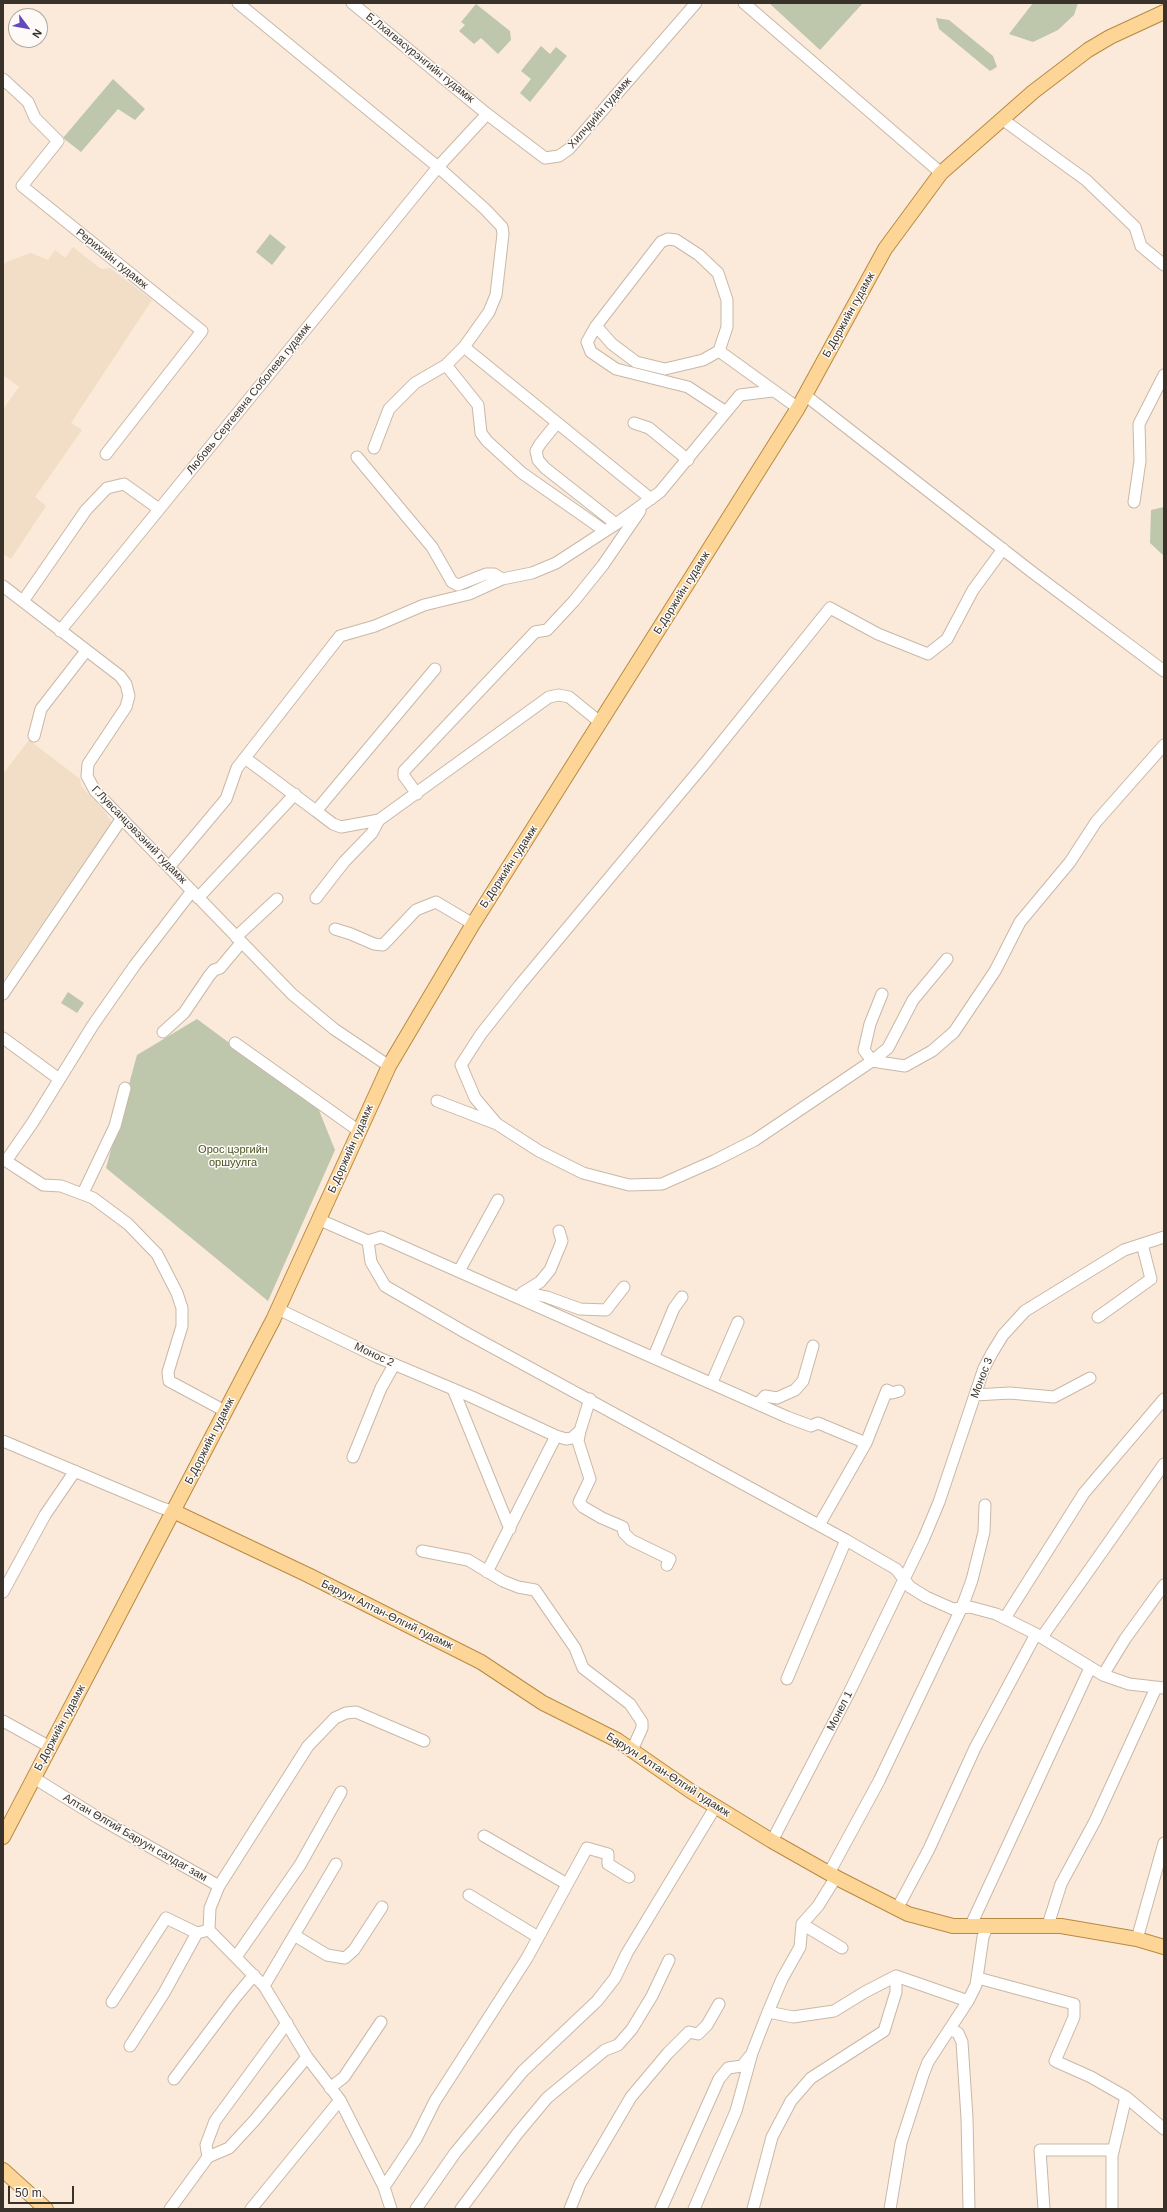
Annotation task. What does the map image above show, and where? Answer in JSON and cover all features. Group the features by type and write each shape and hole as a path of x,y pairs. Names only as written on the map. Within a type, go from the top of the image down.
{"main road":[{"name":"Б.Доржийн гудамж","path":"3,1837 278,1309 320,1220 389,1066 473,924 798,408 885,249 941,173 1033,92 1088,50 1110,37 1164,12"},
{"name":"Баруун Алтан-Өлгий гудамж","path":"173,1511 459,1650 495,1670 543,1703 570,1718 604,1733 632,1750 772,1841 897,1909 920,1919 940,1924 987,1928 1048,1925 1137,1939 1164,1947"},
{"path":"3,2170 46,2209"}],"street":[{"path":"238,3 252,7 438,167 485,209 502,227 503,234 494,303 464,347 446,365 415,383 389,409 374,448"},
{"name":"Б.Лхагвасүрэнгийн гудамж","path":"352,3 487,114"},
{"name":"Хилчдийн гудамж","path":"487,114 545,158 559,156 569,149 696,3"},
{"path":"744,3 941,173"},
{"name":"Рерихийн гудамж","path":"3,79 28,102 35,118 58,141 22,186 202,331 106,454"},
{"name":"Любовь Сергеевна Соболева гудамж","path":"60,631 438,167 487,114"},
{"path":"1002,119 1086,180 1135,227 1142,246 1164,265"},
{"path":"596,326 612,344 636,362 665,369 703,360 719,351 728,328 727,300 718,273 699,255 676,240 668,239 661,242 596,326 587,342 592,352 616,369 688,387 726,412"},
{"path":"464,347 557,423 648,502"},
{"path":"719,351 772,391 798,408"},
{"path":"446,365 478,405 481,433 487,441 522,472 605,531"},
{"path":"1134,502 1140,461 1139,424 1164,375"},
{"path":"169,867 226,799 235,772 342,634 368,628 424,605 469,594 502,579 532,573 556,563 648,502 670,482 743,393 772,391"},
{"path":"805,395 1003,549 1164,671"},
{"path":"557,423 536,451 538,460 545,468 616,524"},
{"path":"634,424 649,428 688,460"},
{"path":"357,457 432,547 452,582 458,585 486,574 494,574 502,579"},
{"path":"23,601 86,510 107,488 124,484 159,509"},
{"path":"417,794 404,776 404,771 535,632 547,630 574,601 603,565 648,502"},
{"path":"497,1124 476,1098 461,1065 481,1034 519,986 706,762 830,608 878,634 928,654 947,639 973,590 1003,549"},
{"name":"Г.Лувсанцэвээний гудамж","path":"3,586 120,676 129,692 125,710 91,757 87,771 93,788 292,994 334,1029 389,1066"},
{"path":"34,736 41,709 86,650"},
{"path":"316,811 435,669"},
{"path":"245,758 295,794 333,824 341,827 379,820 417,794 549,697 559,695 569,697 601,723"},
{"path":"882,994 870,1024 864,1050 872,1061 905,1066 932,1051 954,1032 996,971 1020,922 1070,862 1096,822 1164,745"},
{"path":"225,1411 169,1381 168,1372 182,1326 182,1308 177,1293 157,1254 128,1224 83,1193 61,1186 43,1185 4,1160 33,1122 93,1024 135,965 195,895 295,794"},
{"path":"3,994 122,818"},
{"path":"316,898 344,862 372,833 379,820"},
{"path":"163,1032 184,1013 214,970 220,968 239,940 277,898"},
{"path":"335,929 374,944 383,945 416,910 436,902 473,924"},
{"path":"437,1101 497,1124 539,1151 583,1173 629,1185 662,1184 714,1161 755,1140 872,1061 888,1048 913,1000 947,959"},
{"path":"3,1038 58,1079"},
{"path":"235,1043 359,1131"},
{"path":"83,1193 115,1126 125,1088"},
{"path":"459,1271 498,1200"},
{"path":"320,1220 368,1241 381,1237 459,1271 520,1294 787,1417 811,1426 818,1423 866,1443"},
{"path":"520,1294 540,1282 550,1270 562,1240 559,1231"},
{"name":"Монос 3","path":"904,1578 939,1502 984,1368 1003,1335 1025,1311 1124,1250 1164,1237"},
{"path":"368,1241 371,1262 386,1286 468,1334 590,1399 772,1502 846,1540 896,1569 910,1587 937,1603 953,1609 962,1607 981,1609 1005,1618 1039,1636 1103,1675 1129,1684 1160,1688 1095,1821 1061,1884 1048,1925"},
{"path":"1098,1317 1151,1279 1142,1244"},
{"path":"520,1294 547,1297 580,1308 606,1310 624,1287"},
{"path":"654,1356 674,1308 682,1297"},
{"name":"Монос 2","path":"278,1309 394,1365 472,1397 556,1436"},
{"path":"712,1382 738,1322"},
{"path":"759,1404 765,1396 777,1398 795,1390 803,1381 813,1346"},
{"path":"353,1457 381,1388 394,1365"},
{"path":"975,1395 1010,1393 1054,1397 1090,1378"},
{"path":"453,1389 510,1528"},
{"path":"819,1525 866,1443 887,1390 892,1393 898,1391"},
{"path":"1005,1618 1084,1493 1164,1398"},
{"path":"590,1399 578,1441 590,1479 579,1502 583,1507 602,1518 623,1527 624,1533 631,1540 670,1559 668,1565"},
{"path":"487,1572 556,1436 566,1439 572,1438 580,1432"},
{"path":"3,1441 162,1508 173,1511"},
{"path":"897,1909 929,1849 975,1748 1039,1636 1164,1464"},
{"path":"3,1592 45,1515 75,1471"},
{"path":"694,2209 736,2111 752,2053 768,2012 782,1979 800,1946 802,1924 818,1906 962,1607 972,1580 984,1532 985,1505"},
{"path":"787,1679 846,1540"},
{"path":"422,1551 468,1560 487,1572 518,1587 535,1590 575,1648 583,1668 630,1704 642,1722 642,1728 632,1750"},
{"name":"Монел 1","path":"772,1841 849,1693 904,1578"},
{"path":"1103,1675 1125,1639 1164,1585"},
{"path":"970,1927 1090,1668"},
{"path":"219,1886 308,1746 335,1718 346,1712 356,1712 424,1741"},
{"path":"3,1721 50,1747"},
{"name":"Алтан Өлгий Баруун салдаг зам","path":"34,1778 97,1817 219,1886 210,1908 209,1930"},
{"path":"236,1957 300,1865 341,1792"},
{"path":"416,2209 455,2153 523,2070 597,2001 615,1978 627,1953 716,1806"},
{"path":"484,1836 567,1884"},
{"path":"1137,1939 1164,1843"},
{"path":"384,2187 416,2139 435,2101 538,1938 587,1848 608,1854 608,1864 629,1877"},
{"path":"264,1986 336,1864"},
{"path":"469,1895 538,1938"},
{"path":"294,1935 327,1955 345,1958 354,1950 382,1907"},
{"path":"112,2002 166,1918 197,1934"},
{"path":"802,1924 842,1948"},
{"path":"890,2209 902,2143 923,2075 928,2062 968,2001 978,1978 983,1937 987,1928"},
{"path":"130,2046 164,1993 197,1934 209,1930 264,1986 288,2023 306,2057 340,2100 384,2187 390,2209"},
{"path":"461,2209 547,2098 605,2050 618,2045 632,2029 652,1996 669,1960"},
{"path":"174,2079 234,1999 254,1975"},
{"path":"768,2012 793,2017 834,2011 865,1992 896,1976 968,2001"},
{"path":"753,2209 772,2137 791,2101 811,2078 884,2031 896,1992 896,1976"},
{"path":"978,1978 1074,2004 1074,2017 1055,2062 1091,2077 1126,2096 1164,2129"},
{"path":"570,2209 580,2184 631,2097 668,2053 689,2032 698,2034 707,2025 719,2004"},
{"path":"330,2088 344,2076 381,2022"},
{"path":"208,2157 206,2145 215,2121 288,2023"},
{"path":"950,2029 958,2033 962,2042 967,2118 969,2209"},
{"path":"661,2209 719,2079 728,2068 742,2066 752,2053"},
{"path":"170,2209 208,2157 229,2148 234,2143 306,2057"},
{"path":"1112,2209 1113,2150 1126,2096"},
{"path":"251,2209 340,2100"},
{"path":"1044,2209 1040,2150 1113,2150"}],"shaded area":[{"path":"73,247 101,269 110,268 152,300 71,423 82,430 35,497 46,506 11,559 3,554 3,409 19,387 3,375 3,266 6,262 31,253 48,260 55,250 65,258"},
{"path":"29,740 80,779 81,786 112,822 3,981 3,774"}],"green space":[{"path":"769,3 863,3 820,50"},
{"path":"1033,3 1078,3 1074,15 1058,30 1033,42 1009,34"},
{"path":"476,4 510,31 511,40 498,54 481,38 474,44 459,31 465,25 461,22"},
{"path":"936,18 949,20 993,56 997,67 990,71 939,29"},
{"path":"541,46 550,54 556,47 567,56 530,102 520,93 531,79 521,71"},
{"path":"113,79 145,109 135,120 118,109 81,152 63,138"},
{"path":"270,234 286,247 272,265 256,252"},
{"path":"1164,507 1164,556 1150,543 1151,510"},
{"path":"68,992 84,1003 77,1013 61,1003"},
{"name":"Орос цэргийн оршуулга","path":"197,1019 247,1056 316,1103 335,1150 268,1301 106,1168 137,1055"}]}
